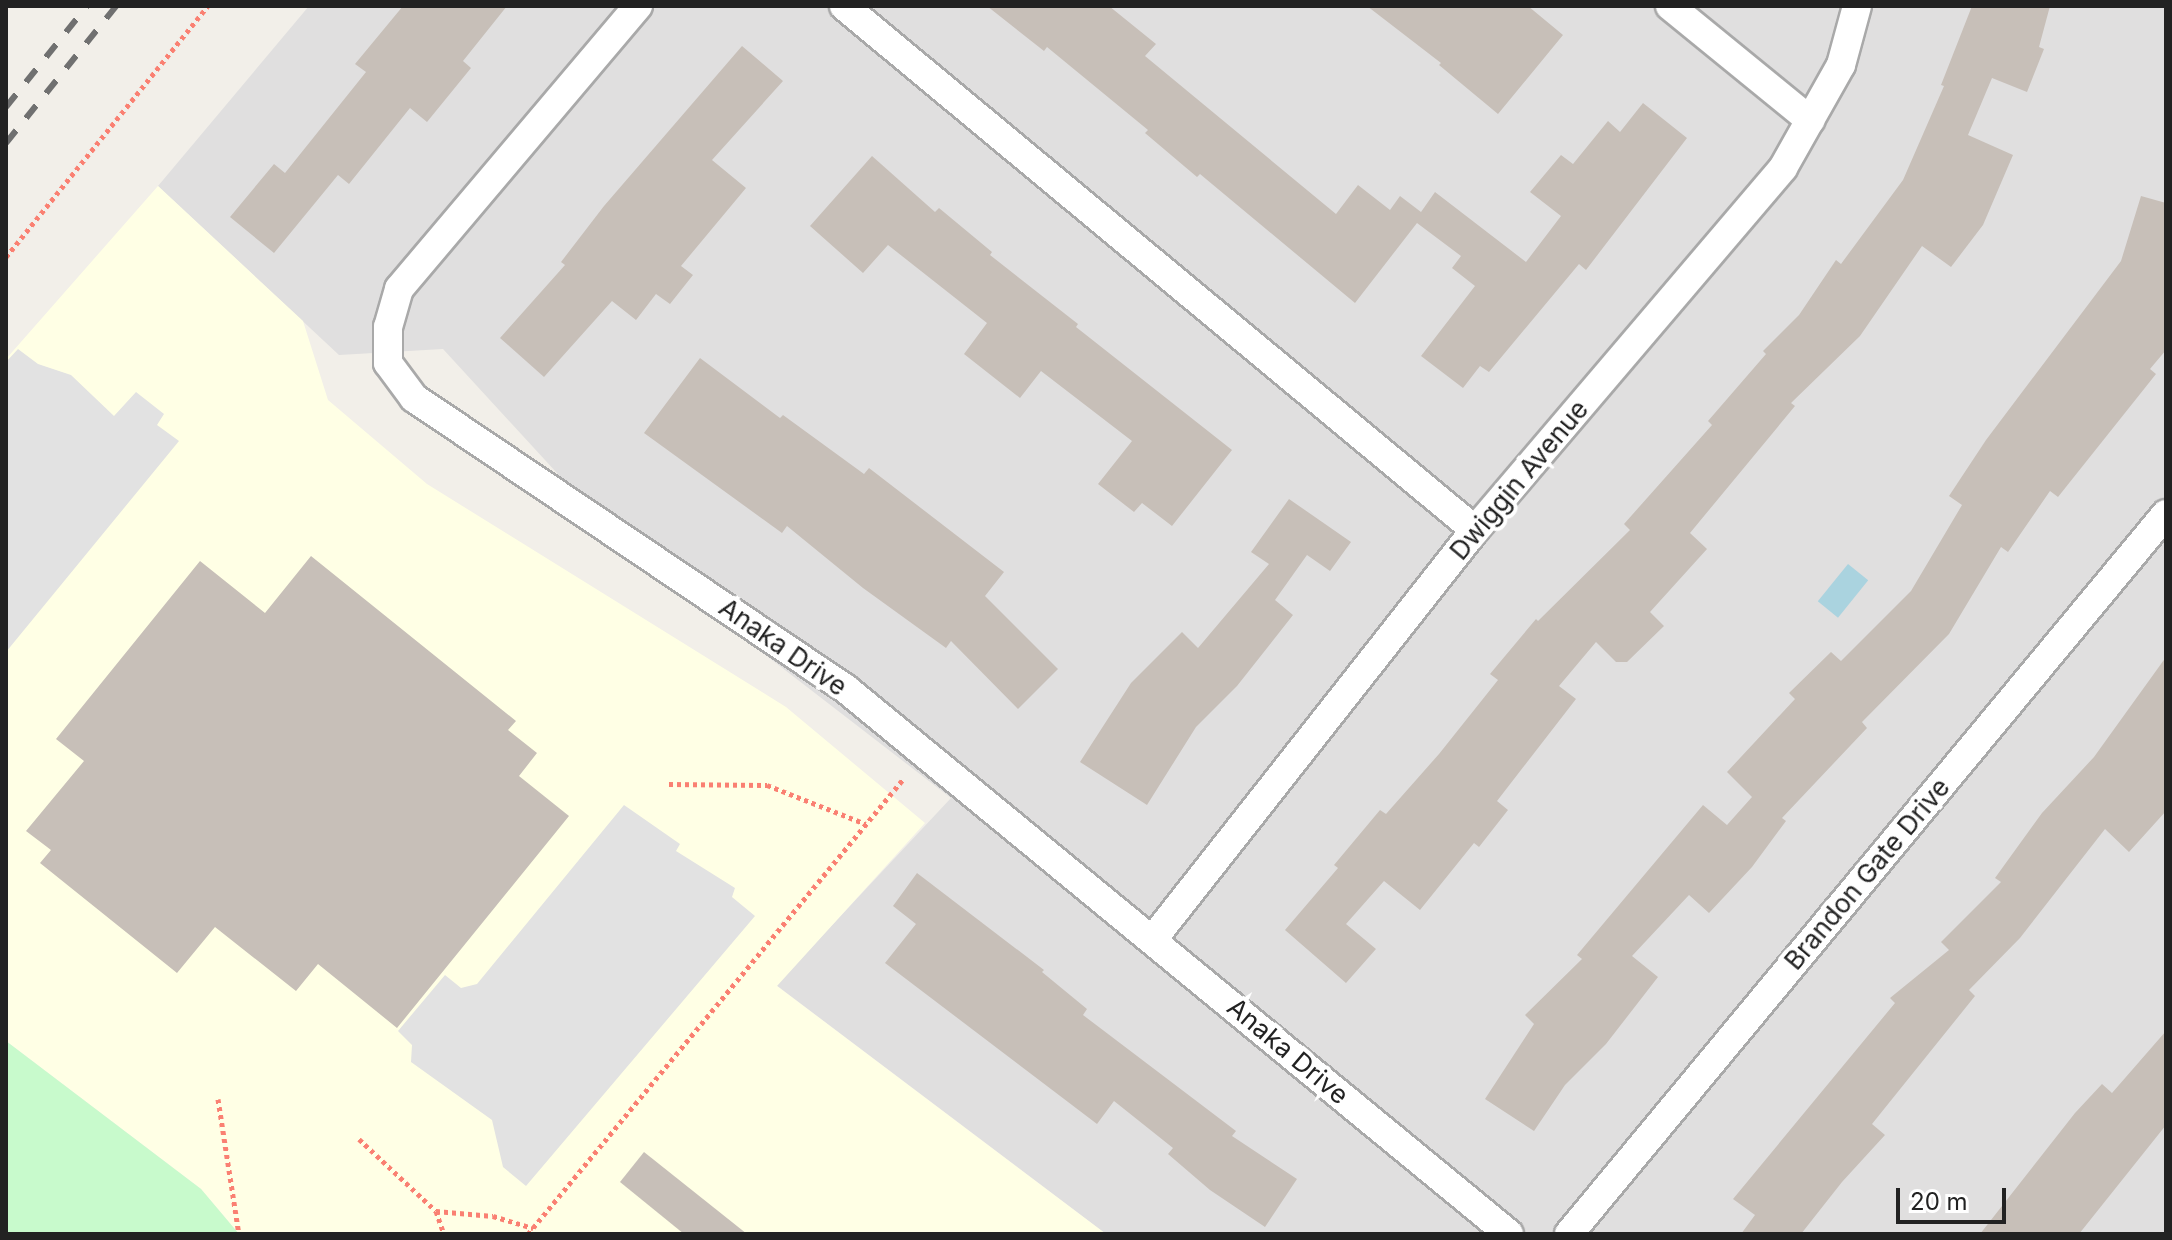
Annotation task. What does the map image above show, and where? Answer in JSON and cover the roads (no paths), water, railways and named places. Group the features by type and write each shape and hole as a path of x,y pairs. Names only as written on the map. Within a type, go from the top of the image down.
{"street":[{"name":"Anaka Drive","path":"638,6 399,289 388,327 388,363 414,398 792,650 1153,939 1509,1234"},
{"path":"844,6 1475,530"},
{"path":"1670,6 1810,120"},
{"name":"Dwiggin Avenue","path":"1153,939 1475,530 1783,168 1841,65 1857,6"},
{"name":"Brandon Gate Drive","path":"1569,1234 2166,514"}],"water":[{"path":"1848,564 1868,580 1838,618 1818,601"}],"railway":[{"path":"6,107 87,6"},
{"path":"6,143 116,6"}]}
